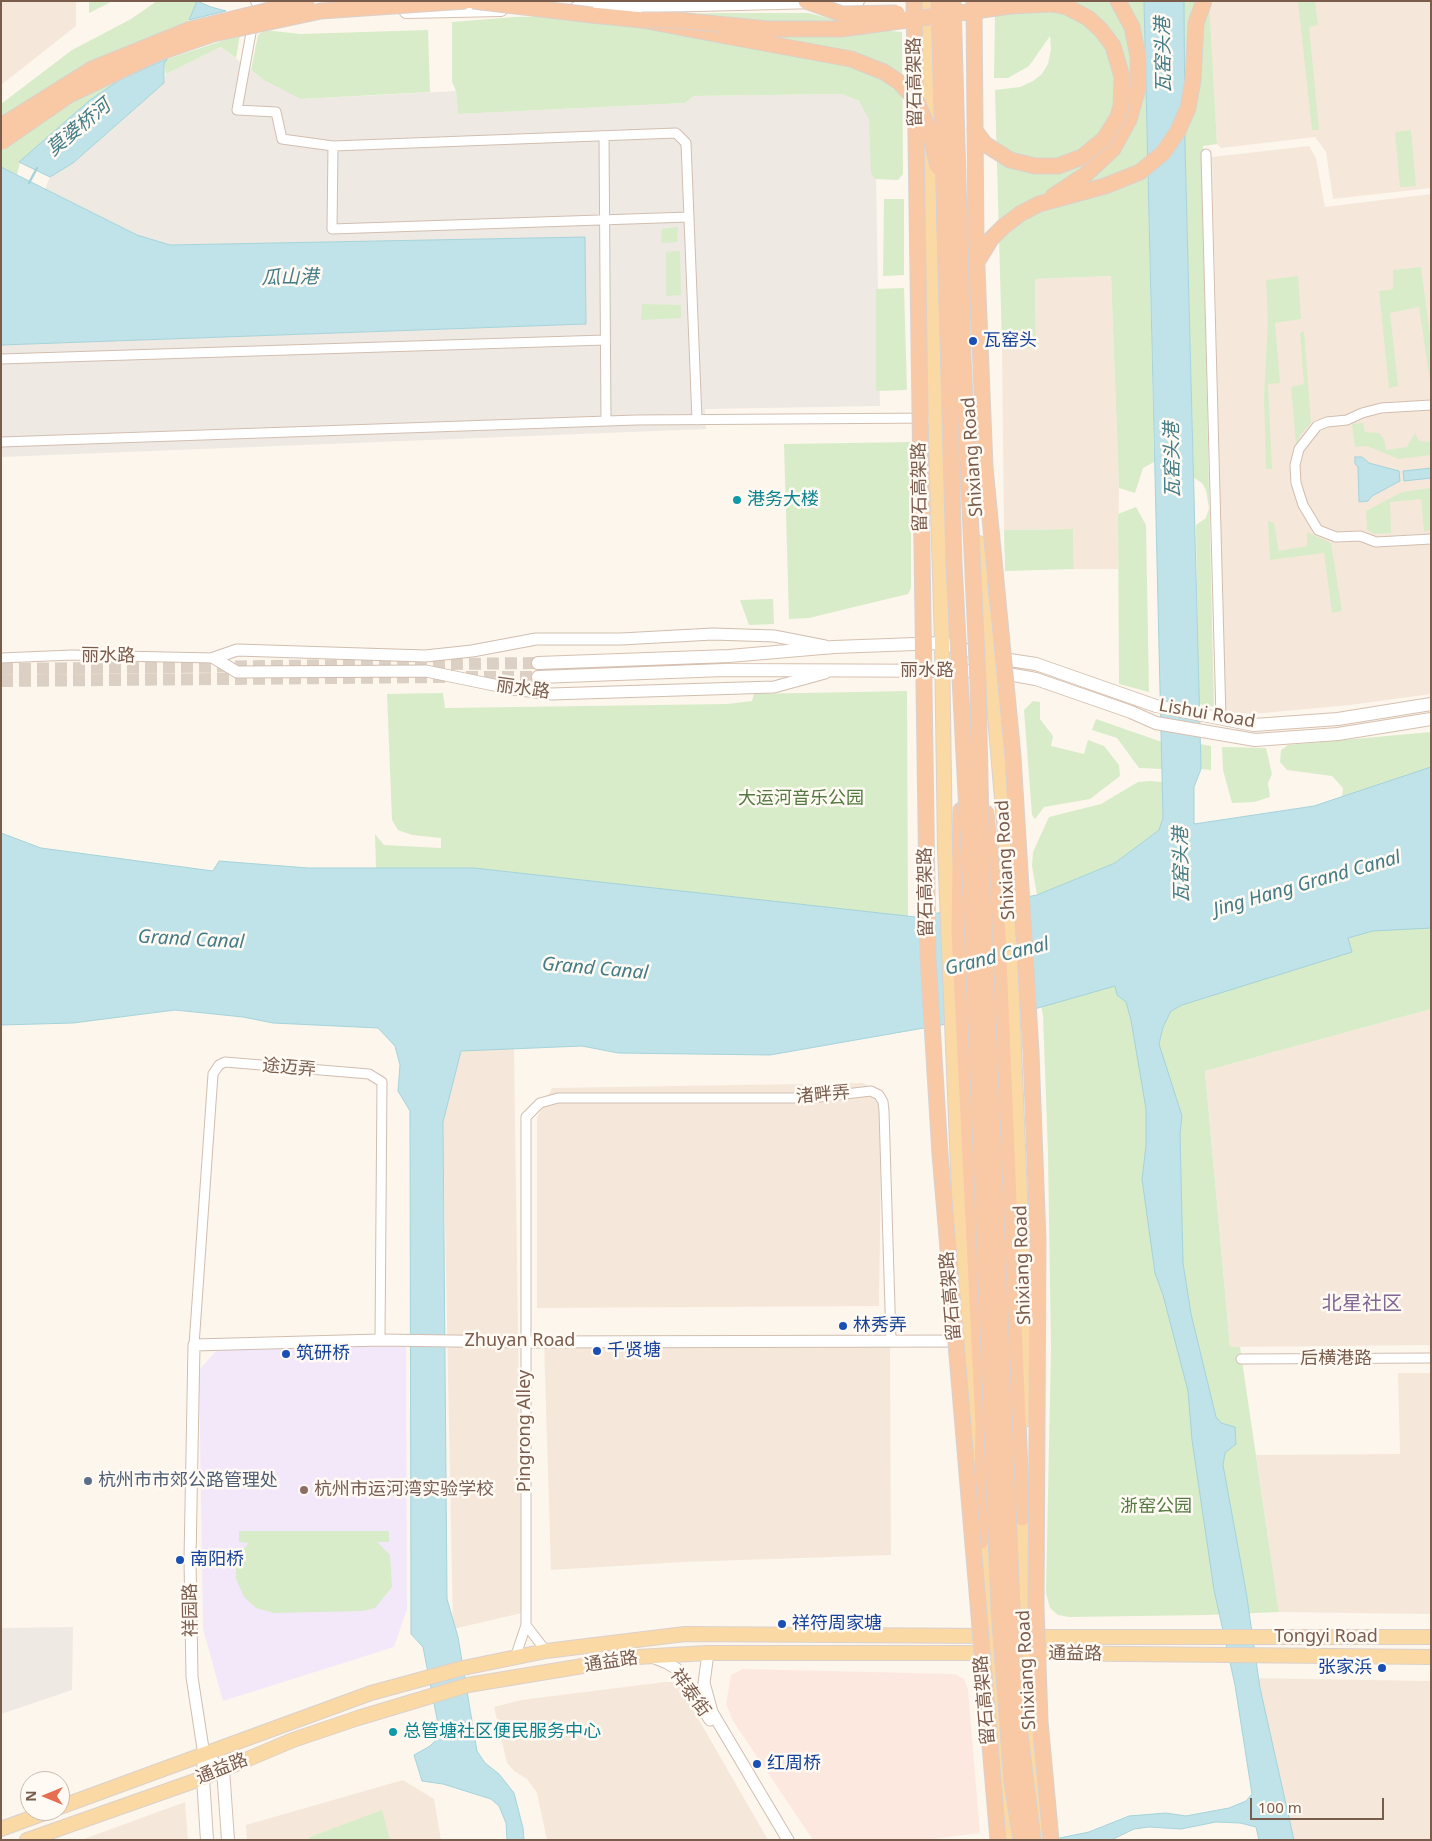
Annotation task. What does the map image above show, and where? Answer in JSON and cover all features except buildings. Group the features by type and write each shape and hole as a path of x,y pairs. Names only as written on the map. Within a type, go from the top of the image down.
{"highway":[{"path":"1,126 92,69 191,29 307,1"},
{"path":"1,142 70,95 158,54 213,34 321,11 466,1"},
{"path":"473,1 642,20 851,59 884,72 898,82 916,100 930,133 946,209"},
{"path":"806,1 842,14 873,15 966,1"},
{"name":"留石高架路","path":"914,1 928,958 940,1154 998,1840"},
{"name":"留石高架路","path":"940,1 954,563 990,1356 999,1609 1012,1782 1021,1840"},
{"name":"留石高架路","path":"953,1 963,356 1012,1606 1019,1726 1042,1839"},
{"path":"974,1 976,244 983,433 988,517 1014,766 1032,1090 1038,1249 1036,1607 1042,1839"},
{"path":"963,356 964,316 968,287 981,254 1003,227 1020,214 1086,176 1113,149 1129,120 1138,88 1138,56 1132,27 1118,1"},
{"path":"1039,204 1106,186 1140,172 1163,153 1178,131 1188,108 1193,80 1196,23 1204,1"},
{"path":"642,20 678,20 767,29 841,30 1011,6 1052,4 1067,7 1088,18 1113,46 1122,77 1121,106 1118,117 1104,139 1082,157 1058,166 1035,166 1010,160 985,144 968,119 954,70"},
{"path":"963,756 959,930 983,1425 981,1541"},
{"path":"980,774 990,844 998,934 1018,1378 1022,1518"}],"main road":[{"path":"257,1 300,8 374,13 858,1"},
{"name":"Shixiang Road","path":"928,1 929,210 942,643 945,850 965,1341 990,1653 1009,1840"},
{"name":"Shixiang Road","path":"959,1 961,214 970,421 981,594 990,657 1007,874 1015,1055 1026,1346 1022,1518 1024,1653 1042,1839"},
{"name":"丽水路","path":"538,663 729,656 834,647 942,643 990,657"},
{"name":"Lishui Road","path":"990,657 1036,664 1156,706 1203,716 1264,724 1338,719 1431,704"},
{"name":"丽水路","path":"538,677 724,670 991,671"},
{"name":"Lishui Road","path":"991,671 1036,679 1156,723 1255,740 1338,734 1431,719"},
{"name":"通益路","path":"70,1803 300,1718 419,1679 546,1651 685,1634 1024,1637 1221,1636"},
{"path":"772,1652 802,1634"},
{"name":"Tongyi Road","path":"1221,1636 1431,1637"},
{"name":"通益路","path":"27,1840 203,1778 293,1740 426,1697 468,1685 650,1657 708,1653 772,1652 1223,1656"},
{"name":"Tongyi Road","path":"1223,1656 1431,1657"},
{"path":"204,1755 223,1769 228,1840"},
{"path":"204,1755 203,1778 208,1840"},
{"path":"1,1829 23,1821"}],"street":[{"path":"257,1 237,110 276,112 282,139 332,146 676,133 686,143 697,420"},
{"path":"604,136 606,421"},
{"path":"332,146 332,229 689,217"},
{"path":"1206,154 1221,719"},
{"path":"1,359 605,340"},
{"path":"1431,405 1381,408 1362,413 1347,420 1327,422 1317,426 1299,449 1295,465 1296,483 1303,505 1318,530 1336,537 1360,536 1376,542 1431,539"},
{"path":"1,442 606,421 935,418"},
{"name":"丽水路","path":"1,658 72,655 214,658 237,650 424,656 472,651 536,639 621,640 713,634 774,636 834,647"},
{"name":"丽水路","path":"214,658 238,672 426,671 513,689 551,694 774,687 834,670"},
{"name":"途迈弄","path":"194,1344 213,1074 218,1065 225,1062 369,1074 382,1082 380,1340"},
{"name":"渚畔弄","path":"526,1117 540,1103 558,1098 810,1098 871,1091 879,1095 883,1102 884,1111 891,1341"},
{"name":"Pingrong Alley","path":"515,1658 526,1625 526,1117"},
{"name":"Zhuyan Road","path":"194,1344 380,1340 525,1342 965,1341"},
{"name":"祥园路","path":"194,1344 190,1559 192,1677 204,1755"},
{"name":"后横港路","path":"1241,1359 1431,1358"},
{"path":"526,1625 546,1651"},
{"name":"祥泰街","path":"708,1653 704,1683 712,1712 788,1840"},
{"name":"祥泰街","path":"650,1657 667,1662 677,1669 716,1730 725,1735"}],"shaded area":[{"path":"1,1 76,1 76,26 1,85"},
{"path":"1215,1 1431,1 1431,188 1333,199 1326,152 1315,137 1221,148 1217,144 1209,7"},
{"name":"瓜山港","path":"221,47 265,81 302,99 456,91 458,114 685,103 692,96 842,94 859,101 875,118 880,406 705,409 706,429 1,457 1,345 586,324 585,237 170,245 137,235 45,189 50,177 73,163 164,83 166,74"},
{"path":"1309,146 1316,158 1325,207 1431,194 1431,694 1350,705 1253,714 1225,712 1212,157"},
{"path":"1111,276 1119,488 1118,569 1074,569 1073,529 1004,530 1002,347 1036,347 1035,279"},
{"path":"1431,1009 1431,1345 1230,1347 1205,1071"},
{"path":"514,1048 522,1613 453,1629 443,1122 461,1050"},
{"path":"863,1083 882,1093 879,1306 537,1308 537,1118 552,1088"},
{"path":"544,1342 890,1346 891,1555 682,1562 551,1570"},
{"name":"杭州市运河湾实验学校","path":"406,1345 407,1609 394,1647 223,1701 203,1629 199,1370 217,1350"},
{"path":"1398,1373 1431,1373 1431,1614 1279,1612 1256,1455 1400,1454"},
{"path":"73,1627 72,1690 1,1714 1,1628"},
{"path":"743,1669 954,1674 964,1679 968,1690 980,1833 924,1840 813,1840 733,1721 726,1704 731,1675"},
{"path":"1248,1678 1431,1681 1431,1840 1277,1840"},
{"path":"673,1682 680,1687 768,1840 547,1840 537,1793 527,1779 514,1771 507,1763 494,1707 521,1700"},
{"path":"403,1780 434,1799 441,1840 247,1840 246,1825"},
{"path":"185,1802 188,1840 81,1840"}],"green space":[{"path":"89,1 113,1 89,13"},
{"path":"157,1 197,1 189,20 121,79 90,100 20,162 17,175 1,167 1,104 72,50 131,19"},
{"path":"1033,1 1144,1 1154,462 1143,468 1135,493 1119,488 1111,276 1035,279 1036,348 1002,347 995,90 1020,87 1033,81 1042,74 1048,64 1051,50 1050,36 1029,66 1008,78 994,78 995,15"},
{"path":"1184,1 1209,1 1217,144 1203,146 1202,185 1214,707 1199,704 1196,525 1206,518 1209,508 1206,490 1202,483 1194,478 1185,145"},
{"path":"1298,1 1315,1 1318,25 1309,27 1319,130 1312,130"},
{"path":"808,13 879,30 902,32 903,174 898,180 875,179 871,173 869,119 859,101 842,94 693,96 685,103 458,114 456,91 452,82 452,22 515,17"},
{"path":"265,30 300,34 428,30 430,92 301,99 265,81 251,70 258,35"},
{"path":"240,35 236,58 221,47 166,74 164,64 167,59"},
{"path":"1411,130 1416,186 1400,187 1395,132"},
{"path":"884,199 904,199 904,275 883,276"},
{"path":"678,227 677,242 661,243 662,229"},
{"path":"680,251 681,295 666,296 666,252"},
{"path":"1421,267 1431,343 1431,388 1419,307 1390,313 1398,386 1389,388 1379,291 1393,289 1393,270"},
{"path":"1298,276 1301,319 1275,323 1280,383 1268,384 1272,469 1266,469 1264,397 1268,319 1266,280"},
{"path":"904,288 907,390 876,391 876,289"},
{"path":"642,304 681,305 681,318 641,320"},
{"path":"1304,331 1311,423 1301,434 1296,444 1291,387 1304,384 1300,333"},
{"path":"1363,423 1365,432 1379,433 1384,439 1386,450 1407,447 1415,433 1419,441 1431,442 1431,455 1399,459 1367,446 1355,447 1352,424"},
{"path":"911,442 911,588 908,594 809,618 789,619 784,444"},
{"path":"1431,488 1431,531 1424,531 1421,499 1390,502 1391,533 1374,534 1367,530 1366,511 1402,492"},
{"path":"1136,507 1146,525 1149,692 1119,684 1118,514"},
{"path":"1268,521 1274,523 1279,551 1307,546 1307,532 1331,543 1342,611 1332,613 1324,553 1270,560"},
{"path":"1073,529 1074,569 1005,571 1004,530"},
{"path":"773,599 774,624 749,625 740,600"},
{"name":"大运河音乐公园","path":"907,691 908,917 474,868 376,868 375,834 384,845 441,848 441,838 412,835 398,830 392,820 387,694 443,693 445,708 727,704 752,701 754,694"},
{"path":"1033,701 1040,702 1040,719 1053,736 1051,746 1084,754 1088,740 1104,746 1119,765 1120,776 1090,799 1044,807 1035,819 1032,815 1024,710"},
{"path":"1096,719 1162,742 1162,769 1139,768 1117,738 1092,730"},
{"path":"1431,732 1431,767 1342,797 1343,788 1332,776 1287,770 1280,762 1281,750 1288,745"},
{"path":"1200,744 1211,746 1211,770 1201,769"},
{"path":"1222,747 1266,748 1272,774 1268,783 1270,797 1254,802 1232,803 1223,770"},
{"path":"1138,782 1163,782 1163,818 1159,830 1115,863 1037,895 1032,866 1033,852 1049,817 1101,804"},
{"name":"浙窑公园","path":"1424,882 1431,939 1431,1009 1205,1071 1230,1347 1240,1347 1279,1612 1069,1617 1058,1615 1050,1608 1046,1593 1051,1348 1048,1153 1043,1016 1038,987"},
{"path":"239,1531 389,1531 389,1542 377,1542 390,1555 392,1587 375,1608 362,1611 274,1613 256,1608 244,1597 236,1579 236,1566 240,1552 249,1543 239,1542"},
{"path":"382,1810 390,1840 310,1840 310,1837"}],"water":[{"path":"197,1 211,7 226,11 189,20"},
{"path":"1144,1 1184,1 1185,145 1201,769 1194,787 1194,824 1314,806 1431,767 1431,928 1373,931 1348,938 1352,952 1182,1005 1171,1011 1163,1027 1159,1044 1182,1116 1180,1133 1183,1263 1191,1314 1216,1417 1221,1423 1235,1427 1236,1444 1225,1453 1223,1465 1246,1591 1260,1688 1294,1840 1259,1840 1256,1827 1240,1823 1216,1822 1181,1829 1149,1827 1134,1829 1111,1840 1050,1840 1089,1832 1129,1816 1166,1813 1186,1816 1229,1808 1246,1801 1252,1794 1235,1685 1214,1590 1192,1440 1188,1391 1163,1295 1155,1273 1142,1179 1146,1146 1146,1109 1131,1020 1126,1002 1117,995 1115,986 1038,1008 770,1055 618,1053 582,1046 461,1051 443,1122 447,1599 458,1637 477,1751 485,1763 499,1774 514,1793 523,1828 524,1840 507,1840 506,1823 499,1806 491,1799 443,1784 422,1781 414,1755 430,1746 438,1738 439,1729 423,1647 411,1634 410,1111 398,1091 400,1065 395,1046 378,1028 273,1023 243,1017 175,1010 73,1023 1,1025 1,833 41,848 213,871 219,861 308,868 474,868 916,917 1037,895 1115,863 1159,830 1163,818"},
{"path":"167,59 164,64 164,83 73,163 50,177 19,162 90,100 121,79"},
{"path":"1,167 137,235 170,245 585,237 586,324 1,345"},
{"path":"1355,457 1362,457 1369,463 1399,471 1400,481 1372,496 1368,501 1359,502 1358,467 1355,464"},
{"path":"1431,468 1431,478 1404,481 1403,471"}],"waterway":[{"name":"莫婆桥河","path":"29,183 37,168"}],"tunnel":[{"path":"1,669 538,663"},
{"path":"1,681 446,677"},
{"path":"466,677 538,677"}],"place":[{"name":"瓦窑头","path":"973,341"},
{"name":"港务大楼","path":"737,500"},
{"name":"林秀弄","path":"843,1326"},
{"name":"千贤塘","path":"597,1351"},
{"name":"筑研桥","path":"286,1354"},
{"name":"杭州市市郊公路管理处","path":"88,1481"},
{"name":"杭州市运河湾实验学校","path":"304,1490"},
{"name":"南阳桥","path":"180,1560"},
{"name":"祥符周家塘","path":"782,1624"},
{"name":"张家浜","path":"1382,1668"},
{"name":"总管塘社区便民服务中心","path":"393,1732"},
{"name":"红周桥","path":"757,1764"}],"district":[{"name":"北星社区","path":"1362,1304"}],"water label":[{"name":"瓦窑头港","path":"1164,55"},
{"name":"瓦窑头港","path":"1173,460"},
{"name":"瓦窑头港","path":"1182,865"},
{"name":"Jing Hang Grand Canal","path":"1307,884"},
{"name":"Grand Canal","path":"191,940"},
{"name":"Grand Canal","path":"997,957"},
{"name":"Grand Canal","path":"595,969"}]}
